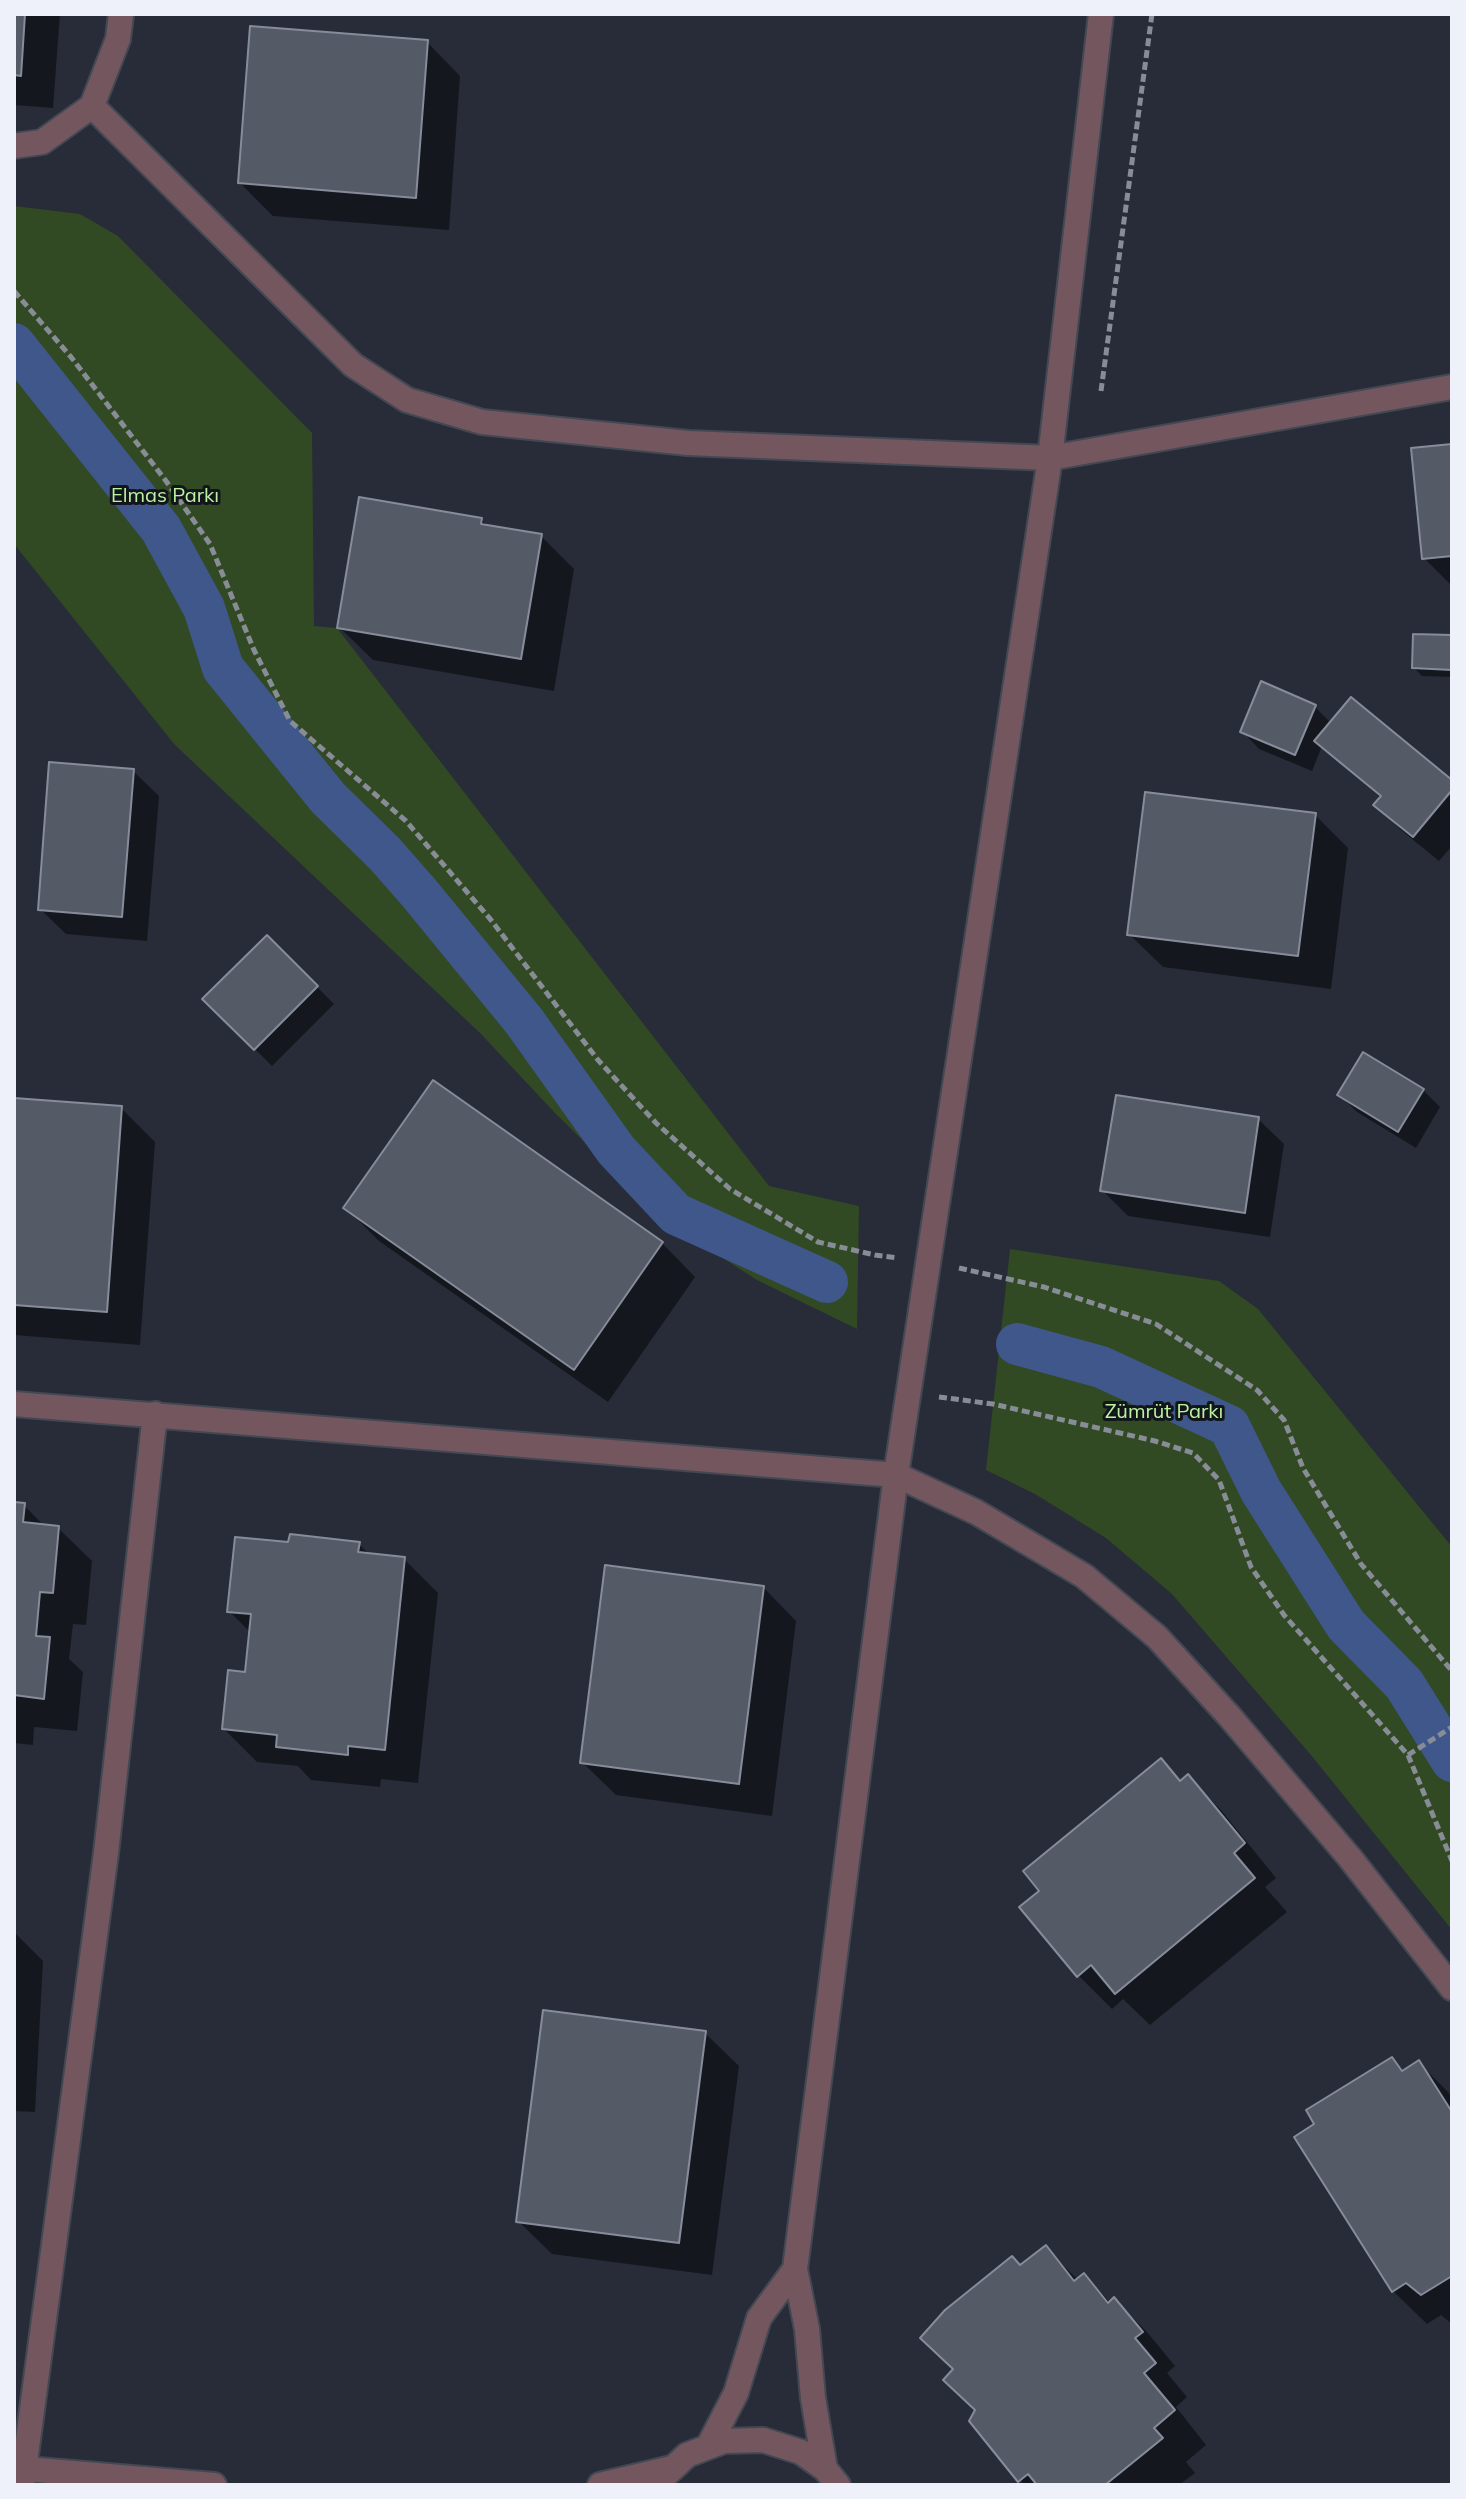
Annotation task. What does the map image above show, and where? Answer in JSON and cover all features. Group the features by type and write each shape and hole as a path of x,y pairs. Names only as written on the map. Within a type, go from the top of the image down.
{"street":[{"path":"14,146 42,142 92,106 118,39 121,14"},
{"path":"832,2477 813,2398 807,2329 795,2269 896,1475 1050,458 1101,14"},
{"path":"92,106 353,365 407,400 482,422 688,443 1050,458 1452,387"},
{"path":"14,1404 896,1475 976,1512 1084,1576 1157,1637 1350,1858 1452,1988"},
{"path":"155,1414 106,1853 20,2474 214,2485"},
{"path":"708,2447 736,2393 759,2318 795,2269"},
{"path":"600,2485 664,2477 687,2455 724,2441 763,2440 801,2452 832,2477"}],"path":[{"path":"1101,391 1152,14"},
{"path":"14,291 81,370 210,544 254,650 290,721 406,821 491,920 598,1060 656,1123 730,1189 818,1242 875,1255 928,1261 1044,1287 1156,1324 1257,1390 1284,1420 1303,1468 1361,1564 1452,1671"},
{"path":"908,1393 993,1404 1155,1441 1193,1453 1219,1480 1251,1567 1284,1615 1411,1753 1452,1861"},
{"path":"1411,1753 1452,1727"}],"green space":[{"name":"Elmas Parkı","path":"14,206 80,214 118,236 312,433 314,626 337,628 769,1186 859,1206 857,1329 757,1280 662,1219 480,1033 174,744 14,544"},
{"name":"Zümrüt Parkı","path":"1010,1249 1219,1281 1258,1309 1452,1547 1452,1930 1311,1755 1172,1594 1106,1538 1035,1494 986,1470"}],"building":[{"path":"14,14 25,14 21,76 14,75"},
{"path":"250,26 428,40 416,198 238,183"},
{"path":"1452,444 1452,556 1422,559 1411,448"},
{"path":"359,497 482,518 481,524 542,534 521,659 337,628"},
{"path":"1413,634 1452,635 1452,670 1412,668"},
{"path":"1261,681 1316,705 1295,755 1240,732"},
{"path":"1351,697 1452,780 1452,790 1413,837 1373,805 1381,796 1314,741"},
{"path":"49,762 134,769 122,917 38,910"},
{"path":"1145,792 1316,813 1298,956 1127,935"},
{"path":"267,935 318,986 254,1050 202,999"},
{"path":"1363,1052 1424,1089 1398,1132 1337,1095"},
{"path":"433,1080 663,1242 574,1370 343,1208"},
{"path":"1116,1095 1259,1117 1245,1213 1100,1191"},
{"path":"14,1098 122,1106 107,1312 14,1305"},
{"path":"14,1502 25,1503 23,1522 59,1526 53,1593 40,1592 36,1636 50,1637 44,1699 14,1695"},
{"path":"290,1534 360,1542 358,1552 405,1557 385,1750 348,1746 348,1755 276,1747 277,1735 222,1729 228,1670 245,1672 251,1614 227,1612 235,1537 288,1542"},
{"path":"605,1565 764,1586 739,1784 580,1763"},
{"path":"1161,1758 1180,1781 1188,1774 1245,1843 1234,1853 1255,1878 1115,1994 1091,1965 1077,1977 1019,1907 1039,1891 1023,1871"},
{"path":"543,2010 706,2031 679,2243 516,2222"},
{"path":"1392,2057 1402,2071 1419,2060 1452,2112 1452,2276 1421,2295 1406,2283 1392,2292 1294,2137 1314,2124 1306,2110"},
{"path":"1046,2245 1074,2281 1084,2273 1108,2303 1114,2297 1143,2332 1135,2338 1156,2363 1144,2373 1175,2410 1154,2428 1163,2438 1105,2485 1037,2485 1028,2474 1018,2482 969,2421 975,2410 943,2380 953,2369 920,2338 945,2310 1012,2256 1020,2265"}],"waterway":[{"path":"14,344 161,529 204,608 223,668 328,798 385,854 524,1021 616,1150 676,1214 827,1282"},
{"path":"1017,1344 1101,1367 1229,1426 1261,1491 1346,1625 1404,1684 1452,1761"}]}
